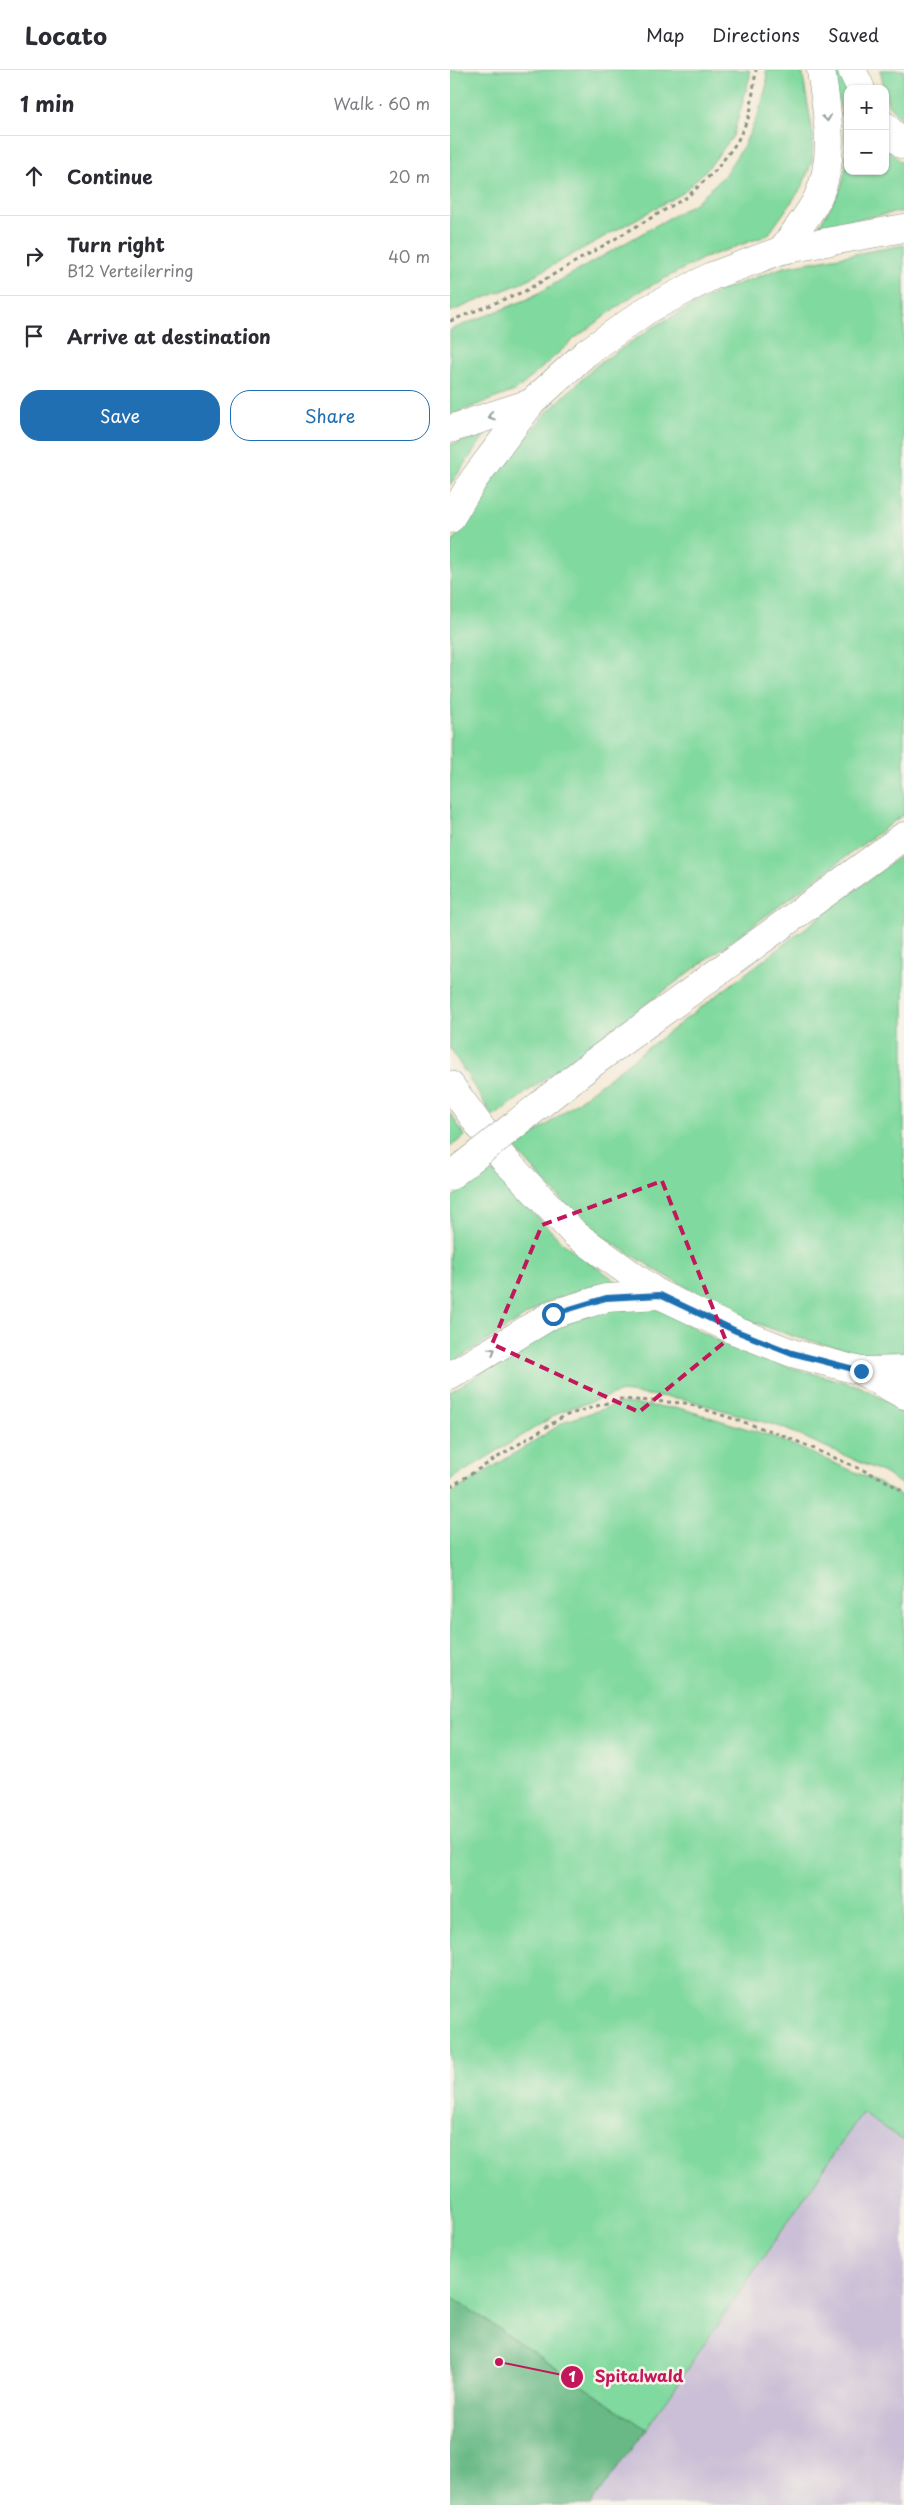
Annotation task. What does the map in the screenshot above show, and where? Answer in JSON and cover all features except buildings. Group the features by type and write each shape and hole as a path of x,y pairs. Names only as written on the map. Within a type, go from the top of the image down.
{"main road":[{"path":"782,250 817,199 827,170 830,137 820,70"},
{"path":"852,70 859,85"},
{"path":"889,130 904,145"},
{"path":"450,519 474,479 531,403 586,353 647,310 712,276 782,250 904,228"},
{"path":"450,429 531,403"},
{"path":"450,1176 593,1064 904,836"},
{"path":"450,1085 503,1158 575,1234 660,1295 736,1331 792,1353 861,1371 904,1395"},
{"path":"450,1376 553,1314 606,1298 660,1295"},
{"path":"861,1371 904,1370"}],"path":[{"path":"450,321 524,291 688,197 716,170 737,142 750,114 756,70"},
{"path":"450,1487 564,1416 620,1399 685,1403 780,1434 881,1478 904,1492"}],"highlighted area":[{"path":"662,1181 726,1341 639,1412 492,1344 542,1225"}],"shaded area":[{"path":"862,2112 904,2141 904,2505 590,2505 646,2429"}],"green space":[{"path":"450,70 749,70 750,76 733,136 710,166 683,193 519,284 450,312"},
{"path":"766,70 802,70 813,135 812,161 802,187 768,235 704,258 635,294 574,339 517,390 450,415 450,330 528,299 695,203 723,177 744,145 758,115 767,84"},
{"path":"831,70 838,70 846,85 844,131"},
{"path":"880,70 904,70 904,123 889,105 889,85 884,85"},
{"path":"889,150 904,165 904,211 819,226 839,192 844,175 889,175"},
{"path":"904,245 904,814 493,1117 450,1048 451,545 487,487 544,415 597,365 655,326 719,291 784,267"},
{"path":"485,435 450,485 450,445"},
{"path":"904,853 904,1352 859,1353 795,1337 742,1318 661,1273 585,1226 515,1149"},
{"path":"450,1113 465,1136 450,1147"},
{"path":"489,1168 564,1244 619,1283 598,1285 547,1302 450,1364 450,1199"},
{"path":"656,1308 734,1349 859,1386 904,1410 904,1486 884,1473 781,1427 684,1399 621,1392 562,1411 450,1480 450,1392 561,1325 608,1309"},
{"path":"621,1403 683,1409 774,1437 878,1482 904,1498 904,2141 862,2113 646,2429 450,2296 450,1494 566,1421"},
{"path":"450,2296 646,2429 590,2505 450,2505"}],"place":[{"name":"Spitalwald","path":"499,2362"}],"route":[{"path":"553,1314 606,1298 660,1295 736,1331 792,1353 861,1371"}]}
